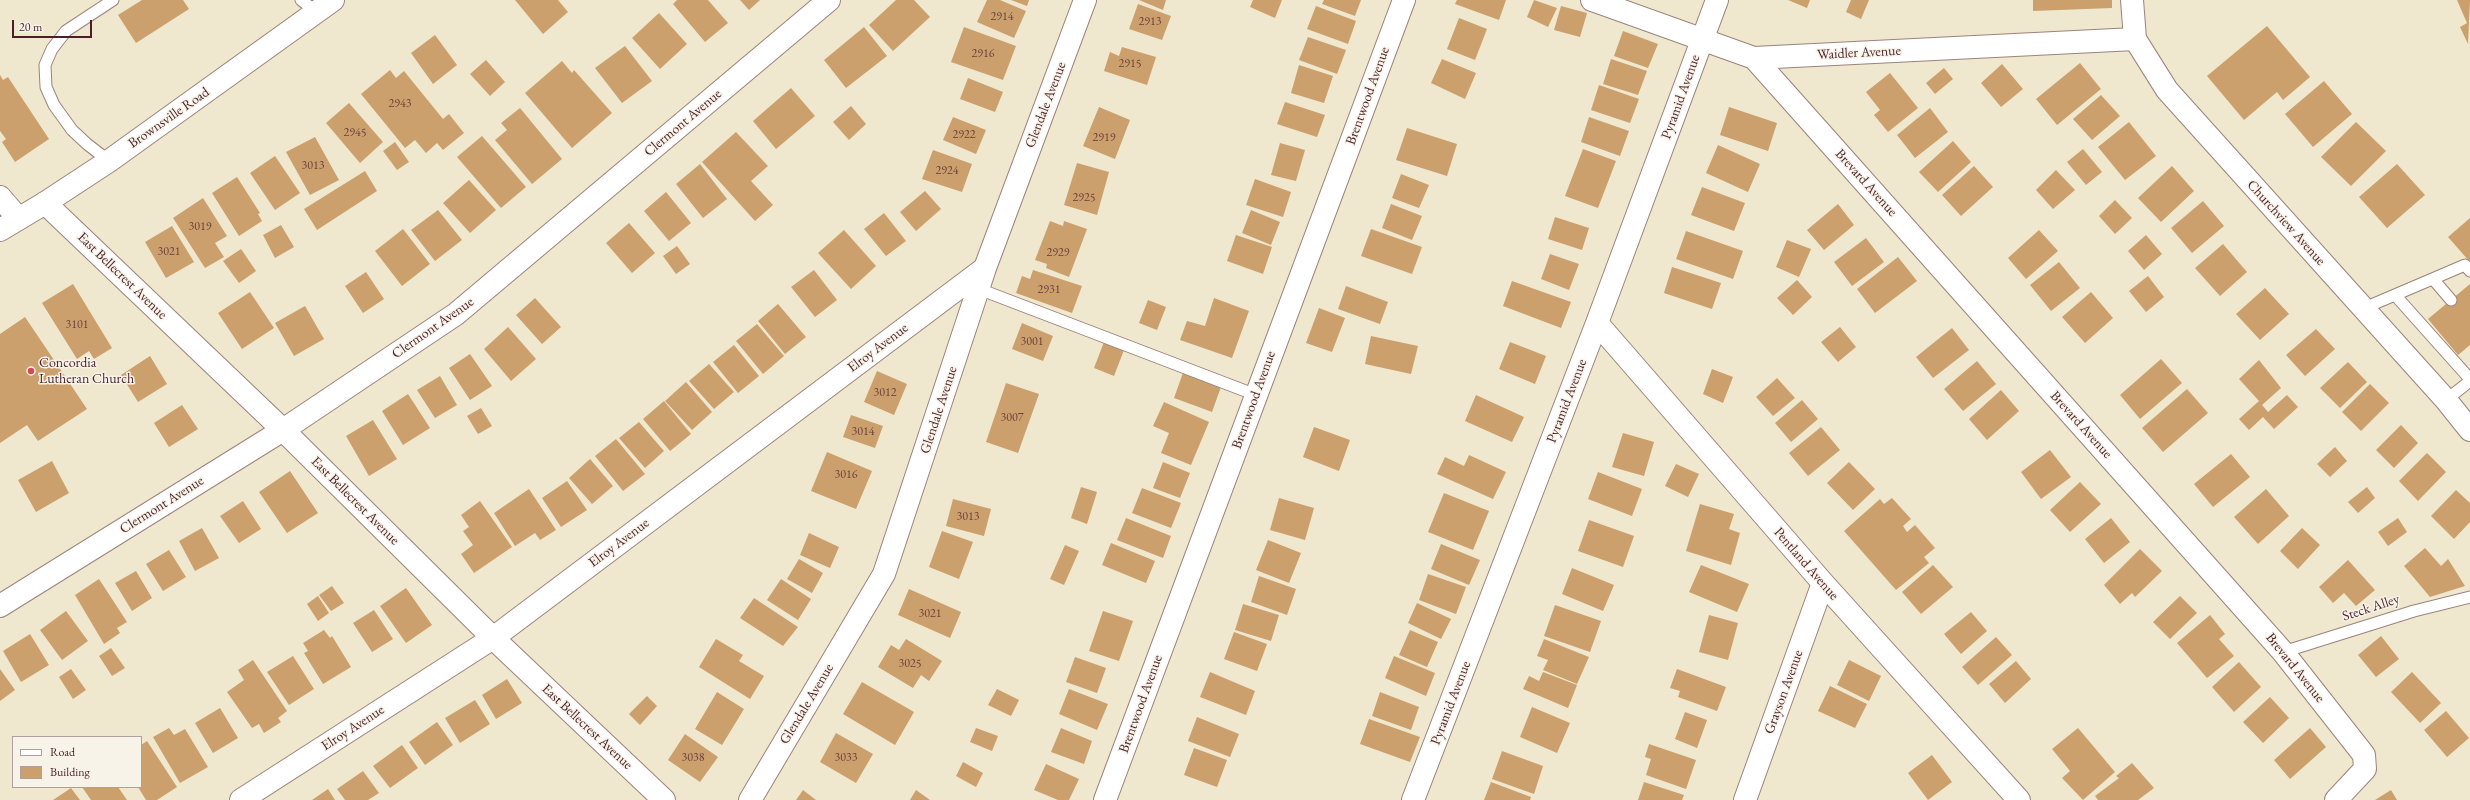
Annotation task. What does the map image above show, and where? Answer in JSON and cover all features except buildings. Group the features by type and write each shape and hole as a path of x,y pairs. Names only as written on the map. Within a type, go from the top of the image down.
{"street":[{"name":"Clermont Avenue","path":"0,606 283,430 456,314 829,0"},
{"name":"Glendale Avenue","path":"750,800 884,574 985,268 1085,0"},
{"name":"Brentwood Avenue","path":"1105,800 1404,0"},
{"name":"Waidler Avenue","path":"1592,0 1754,58 2135,39"},
{"name":"Pyramid Avenue","path":"1413,800 1597,323 1717,0"},
{"name":"Churchview Avenue","path":"2132,0 2135,39 2167,90 2362,309 2446,400 2470,430"},
{"name":"Brownsville Road","path":"0,230 110,161 325,6"},
{"name":"Brevard Avenue","path":"1754,58 2283,652 2364,754 2365,769 2336,800"},
{"path":"0,197 18,218"},
{"name":"East Bellecrest Avenue","path":"45,203 283,430 492,638 664,800"},
{"name":"Elroy Avenue","path":"241,800 492,638 985,268"},
{"name":"Pentland Avenue","path":"1597,323 1823,583 2019,800"},
{"name":"Grayson Avenue","path":"1745,800 1823,583"}],"lane":[{"path":"110,161 87,144 72,130 54,105 46,87 45,66 52,49 66,31 113,0"},
{"path":"301,0 325,6"},
{"path":"2362,309 2465,266 2470,271"},
{"path":"2433,279 2452,300"},
{"path":"979,289 1256,395"},
{"path":"2395,295 2470,380 2446,400"},
{"name":"Steck Alley","path":"2283,652 2414,611 2470,597"}],"place":[{"name":"Concordia Lutheran Church","path":"31,371"}]}
